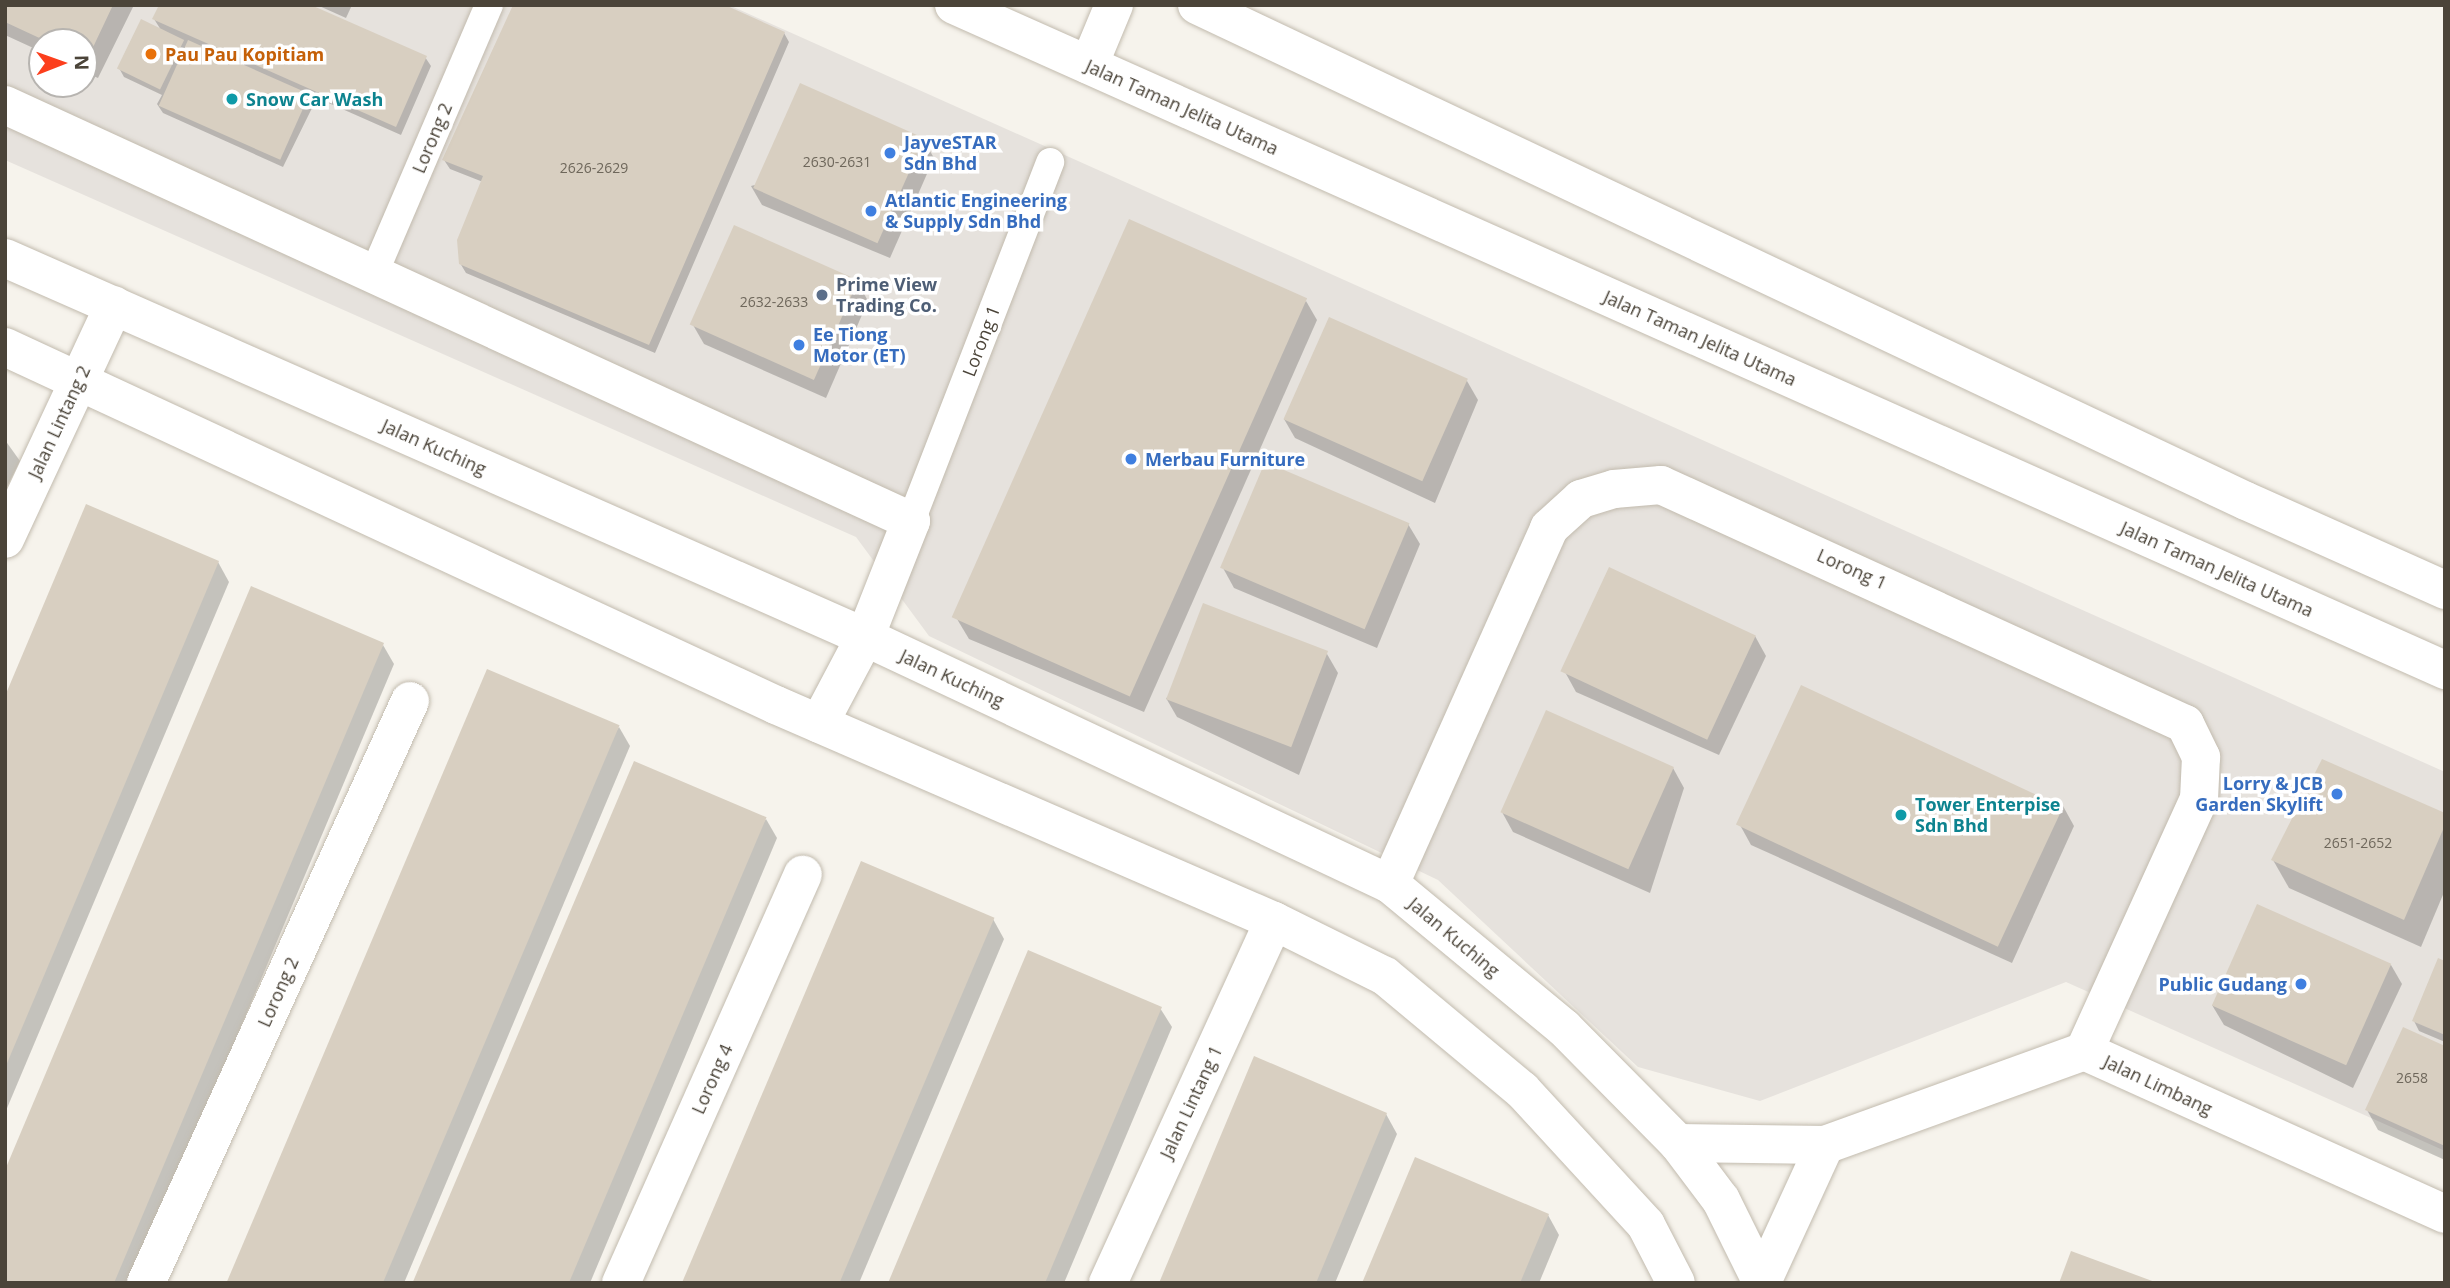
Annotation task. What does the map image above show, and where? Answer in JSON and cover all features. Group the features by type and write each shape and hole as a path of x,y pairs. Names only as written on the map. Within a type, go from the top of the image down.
{"street":[{"name":"Jalan Taman Jelita Utama","path":"954,5 2445,670"},
{"path":"1089,65 1114,5"},
{"path":"1197,5 2233,495 2445,590"},
{"path":"5,105 375,271 911,521 865,637 819,724"},
{"name":"Jalan Kuching","path":"5,258 865,637 1390,884 1564,1028 1678,1143 1721,1200 1762,1282"},
{"name":"Jalan Lintang 2","path":"5,539 114,305"},
{"path":"5,347 78,378 819,724 1274,921 1385,976 1522,1090 1646,1225 1675,1283"},
{"name":"Lorong 1","path":"1390,884 1549,528 1581,499 1614,488 1661,485 2186,724 2201,757 2199,799 2084,1051"},
{"name":"Lorong 2","path":"146,1283 410,701"},
{"name":"Lorong 4","path":"621,1283 803,875"},
{"name":"Jalan Lintang 1","path":"1108,1283 1274,921"},
{"name":"Jalan Limbang","path":"1678,1143 1825,1146 2084,1051 2445,1214"},
{"path":"1762,1282 1825,1146"}],"lane":[{"name":"Lorong 2","path":"375,271 489,5"},
{"name":"Lorong 1","path":"911,521 1050,162"}],"shaded area":[{"path":"5,5 729,5 2445,772 2445,1151 2066,982 1760,1101 1638,1067 1438,880 929,636 856,537 5,160"}],"building":[{"path":"5,5 113,5 98,37 98,28 28,28 28,33 5,22"},
{"path":"159,5 311,5 427,56 396,127 152,19"},
{"path":"513,5 725,5 785,32 649,345 459,264 457,240 483,176 442,160"},
{"name":"Pau Pau Kopitiam","path":"141,19 184,40 160,89 117,68"},
{"name":"Snow Car Wash","path":"188,40 310,94 280,160 159,106"},
{"path":"800,83 924,138 877,243 753,188"},
{"name":"Merbau Furniture","path":"1129,219 1307,298 1130,697 952,617"},
{"path":"734,225 858,280 814,380 690,325"},
{"path":"1329,317 1468,379 1422,481 1283,419"},
{"path":"1265,462 1410,523 1365,629 1220,568"},
{"path":"86,504 219,561 5,1068 5,696"},
{"path":"1609,567 1756,635 1707,740 1560,671"},
{"path":"251,586 384,643 114,1283 5,1283 5,1170"},
{"path":"1203,603 1328,651 1291,747 1166,699"},
{"path":"487,669 620,725 383,1283 227,1282"},
{"name":"Tower Enterpise Sdn Bhd","path":"1801,685 2063,807 1998,947 1736,825"},
{"path":"1546,710 1674,767 1628,869 1500,812"},
{"path":"2322,759 2445,813 2445,825 2404,920 2271,860"},
{"path":"634,761 767,817 569,1283 413,1282"},
{"path":"861,861 994,918 839,1283 682,1283"},
{"name":"Public Gudang","path":"2257,904 2391,964 2346,1065 2212,1005"},
{"path":"1028,950 1162,1007 1045,1283 888,1283"},
{"path":"2438,958 2445,961 2445,1035 2412,1021"},
{"path":"2403,1027 2445,1046 2445,1146 2365,1110"},
{"path":"1254,1056 1387,1113 1316,1283 1159,1283"},
{"path":"1415,1157 1549,1214 1520,1283 1362,1283"},
{"path":"2071,1251 2155,1282 2155,1283 2059,1283"}],"place":[{"name":"Pau Pau Kopitiam","path":"151,54"},
{"name":"Snow Car Wash","path":"232,99"},
{"name":"JayveSTAR Sdn Bhd","path":"890,153"},
{"name":"Atlantic Engineering & Supply Sdn Bhd","path":"871,211"},
{"name":"Prime View Trading Co.","path":"822,295"},
{"name":"Ee Tiong Motor (ET)","path":"799,345"},
{"name":"Merbau Furniture","path":"1131,459"},
{"name":"Lorry & JCB Garden Skylift","path":"2337,794"},
{"name":"Tower Enterpise Sdn Bhd","path":"1901,815"},
{"name":"Public Gudang","path":"2301,984"}]}
